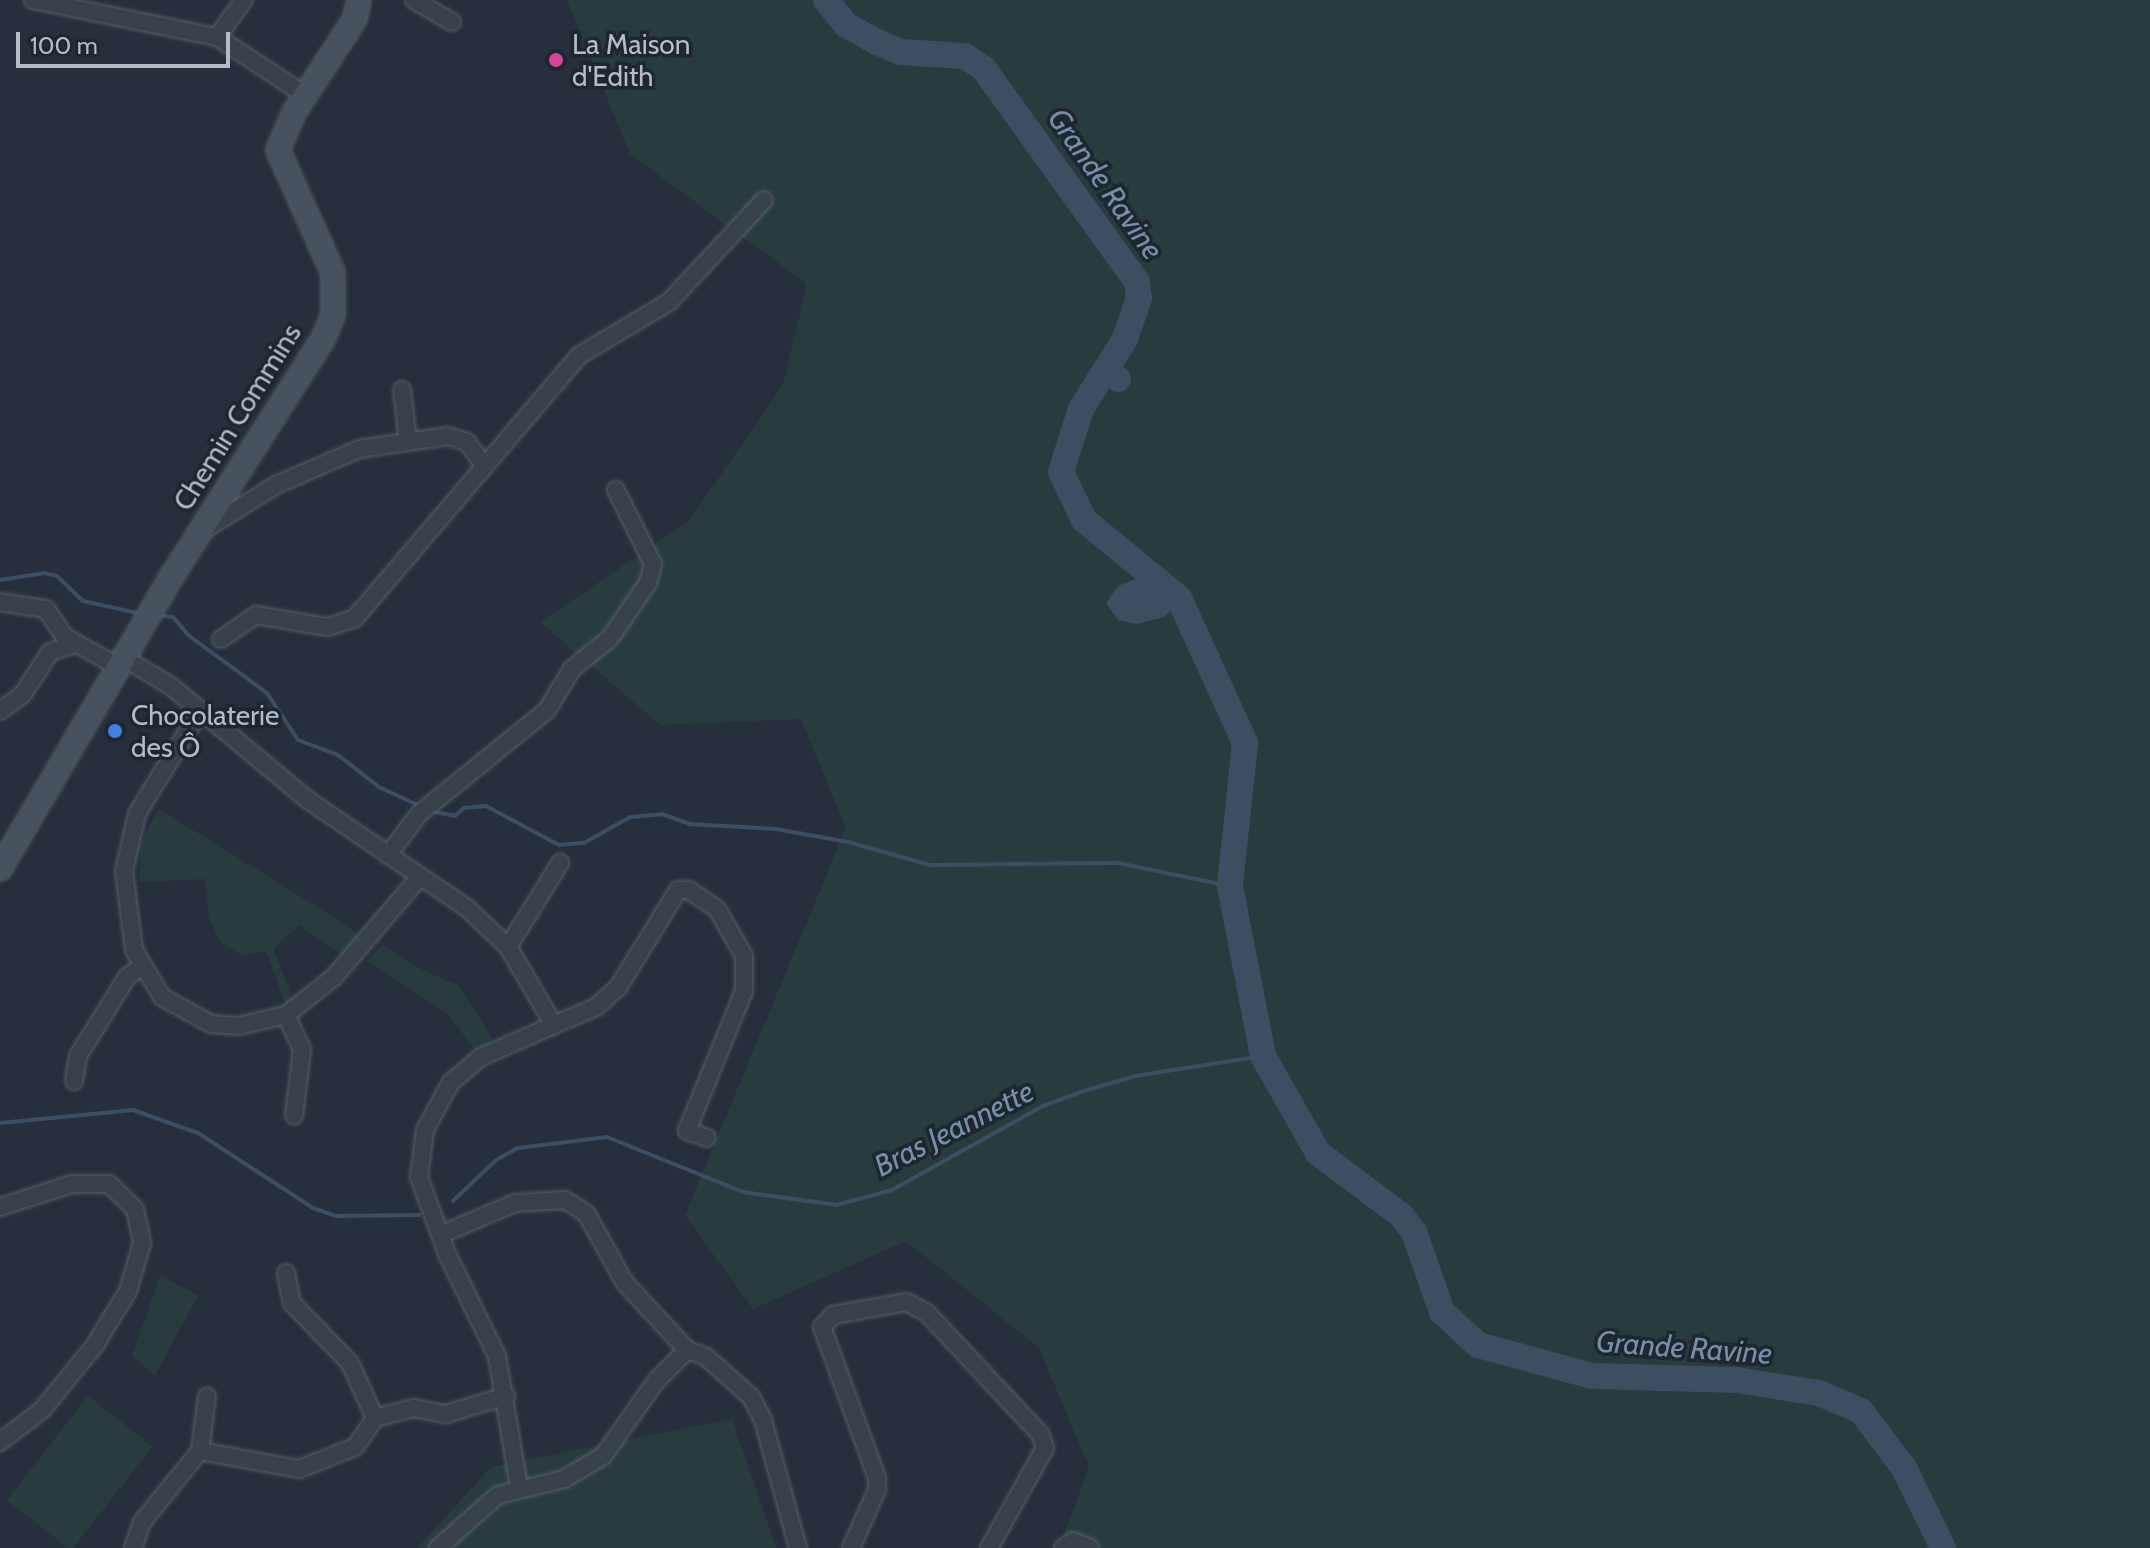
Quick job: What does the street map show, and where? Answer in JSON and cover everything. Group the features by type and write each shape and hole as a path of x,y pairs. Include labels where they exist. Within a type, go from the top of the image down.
{"street":[{"path":"33,0 217,37 305,95"},
{"path":"217,37 244,0"},
{"name":"Chemin Commins","path":"0,869 156,602 317,350 333,315 333,273 285,173 278,150 305,95 355,19 359,0"},
{"path":"414,0 452,22"},
{"path":"221,639 256,615 346,624 580,355 669,302 764,200"},
{"path":"402,390 408,441"},
{"path":"201,531 276,485 343,454 408,441 459,437 484,465"},
{"path":"388,855 419,814 547,710 572,669 610,638 648,583 653,564 616,490"},
{"path":"0,602 46,609 65,637 121,662 200,711 308,800 467,908 508,947 554,1025"},
{"path":"0,711 23,694 50,652 77,643"},
{"path":"200,711 137,814 130,836 126,912 141,967 162,997 211,1024 238,1026 286,1015 343,968 419,878"},
{"path":"508,947 560,863"},
{"path":"519,1487 497,1356 419,1177 425,1130 439,1101 451,1082 481,1057 596,1007 619,986 678,890 689,890 717,909 744,956 744,991 687,1131 707,1138"},
{"path":"74,1081 78,1056 127,977 141,967"},
{"path":"286,1015 302,1049 294,1116"},
{"path":"0,1207 72,1184 109,1184 135,1209 142,1243 128,1291 95,1345 42,1410 0,1442"},
{"path":"442,1234 515,1203 538,1197 565,1200 586,1213 625,1283 687,1350 706,1357 751,1397 763,1420 798,1548"},
{"path":"286,1273 292,1303 350,1363 375,1418"},
{"path":"851,1548 877,1490 877,1478 822,1327 833,1315 906,1302 926,1312 1041,1435 1045,1448 989,1548"},
{"path":"438,1548 478,1510 519,1487 564,1479 603,1456 657,1380 687,1350"},
{"path":"133,1548 142,1522 200,1451 207,1396"},
{"path":"200,1451 299,1469 355,1447 375,1418 414,1408 446,1414 506,1396"},
{"path":"1063,1548 1073,1541 1090,1548"}],"green space":[{"path":"567,0 2150,0 2150,1548 1059,1548 1089,1467 1039,1348 906,1241 753,1309 685,1215 846,828 801,719 660,725 540,622 688,522 783,385 807,284 630,154"},
{"path":"159,809 362,937 344,957 299,925 273,949 294,1001 286,1006 266,951 241,955 219,941 209,917 205,879 139,882 141,842"},
{"path":"382,944 412,965 459,986 494,1041 475,1051 448,1014 368,961"},
{"path":"160,1275 198,1295 155,1376 132,1356"},
{"path":"88,1396 153,1446 73,1548 68,1548 7,1500"},
{"path":"732,1419 776,1548 417,1548 491,1467"}],"water":[{"path":"1118,366 1127,370 1131,379 1127,388 1118,392 1109,388 1105,379 1109,370"},
{"path":"1138,578 1172,582 1186,597 1164,617 1137,624 1118,620 1106,603 1118,586"}],"waterway":[{"name":"Grande Ravine","path":"826,0 846,25 877,42 901,52 965,56 984,69 1137,282 1139,298 1125,339 1081,409 1061,472 1084,520 1179,598 1245,743 1230,886 1263,1056 1318,1153 1401,1215 1414,1232 1442,1312 1478,1345 1592,1376 1736,1380 1819,1393 1861,1411 1904,1468 1943,1548"},
{"path":"0,580 44,573 57,576 83,601 142,614"},
{"path":"158,615 173,617 188,635 267,693 298,740 338,755 379,787 422,807"},
{"path":"430,811 455,816 464,808 486,806 559,845 584,843 630,817 662,814 689,824 776,829 848,842 930,865 1118,863 1230,886"},
{"name":"Bras Jeannette","path":"453,1201 496,1160 518,1148 607,1137 743,1192 837,1205 892,1190 1043,1106 1084,1091 1135,1076 1263,1056"},
{"name":"Bras Jeannette","path":"0,1123 133,1110 198,1133 313,1208 336,1216 419,1215"}],"place":[{"name":"La Maison d'Edith","path":"556,60"},
{"name":"Chocolaterie des Ô","path":"115,731"}]}
